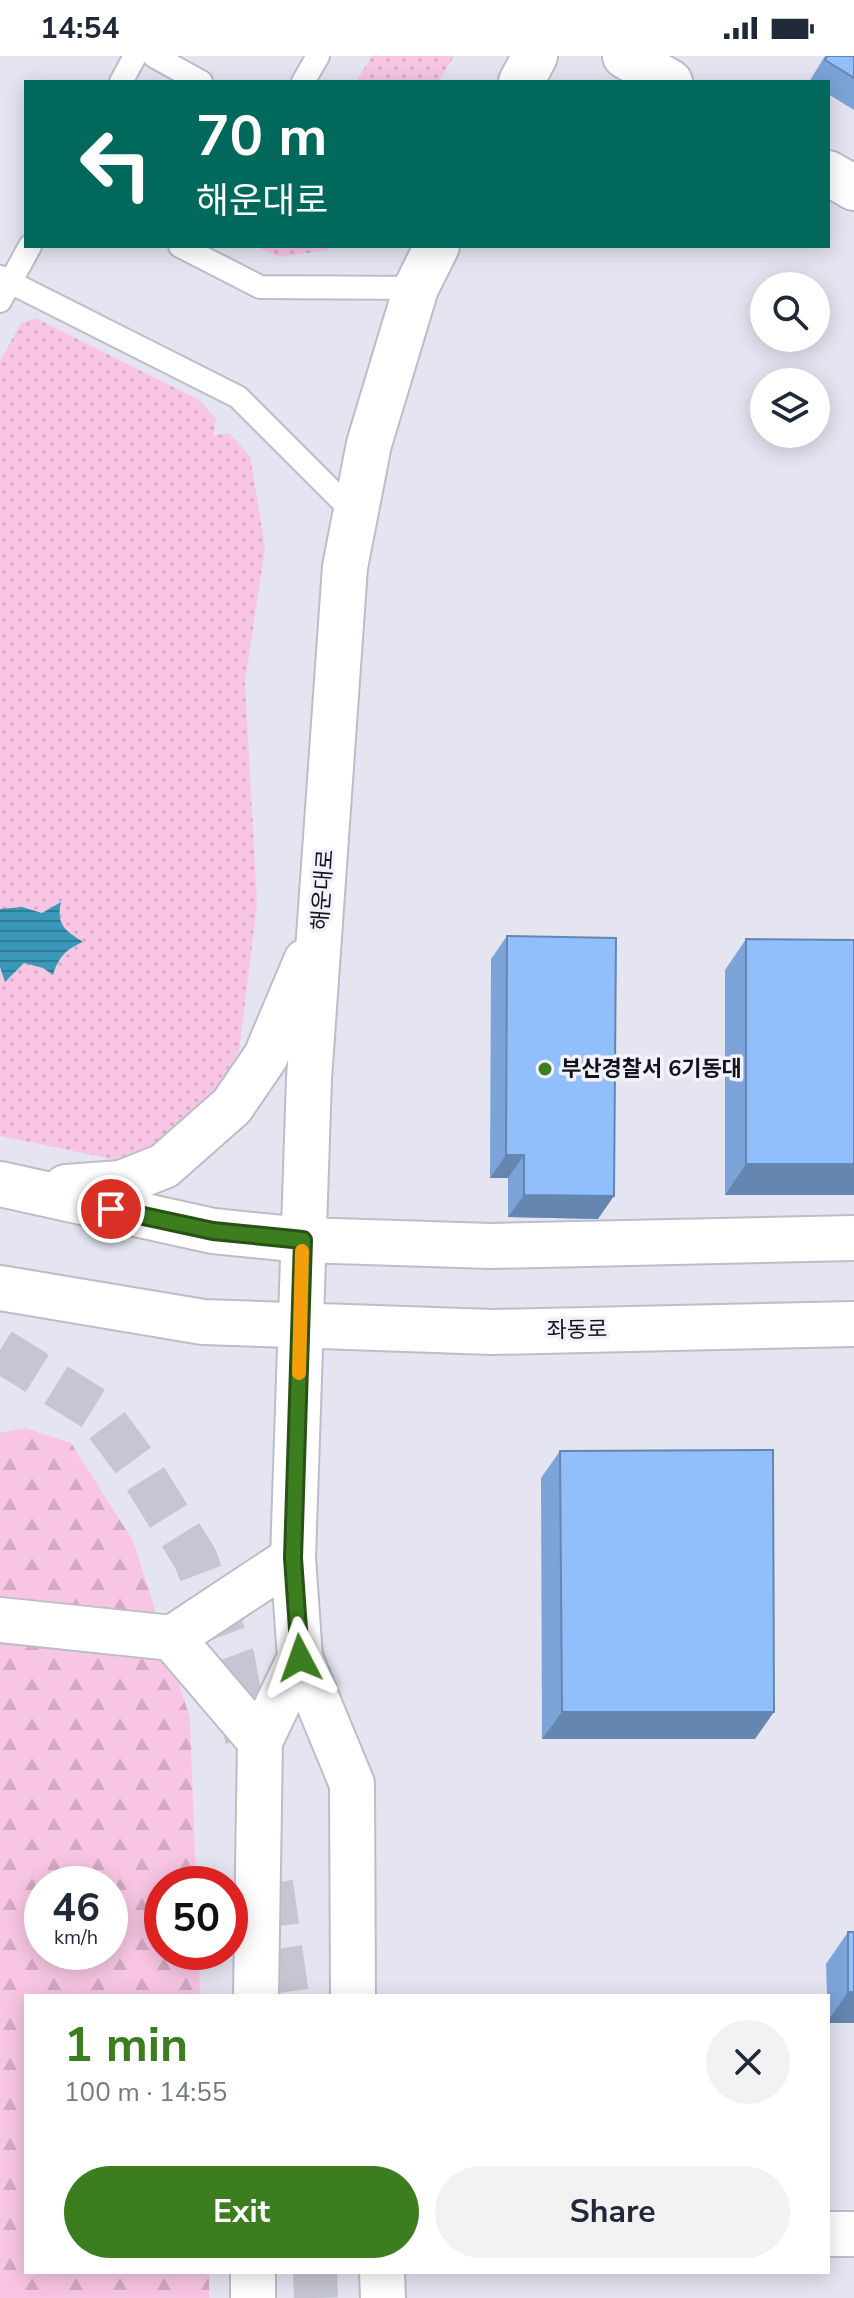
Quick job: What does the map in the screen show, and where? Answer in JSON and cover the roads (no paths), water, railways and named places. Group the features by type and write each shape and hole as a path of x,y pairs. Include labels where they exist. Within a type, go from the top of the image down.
{"main road":[{"path":"522,80 535,56"},
{"path":"625,56 667,80"},
{"path":"830,174 854,188"},
{"name":"해운대로","path":"300,1658 293,1558 309,1079 345,567 369,444 416,288 436,248"},
{"path":"14,1187 121,1183 164,1166 232,1106 266,1056 320,926"},
{"path":"14,1187 213,1231 303,1240 491,1246 854,1238"},
{"path":"0,1288 203,1322 301,1325"},
{"name":"좌동로","path":"301,1325 492,1332 854,1324"},
{"path":"0,1620 172,1638 293,1558"},
{"path":"172,1638 260,1741"},
{"path":"256,1994 260,1741 300,1658"},
{"path":"300,1658 352,1784 353,1994"},
{"path":"830,2234 854,2234"},
{"path":"253,2274 253,2298"},
{"path":"382,2274 383,2298"}],"lane":[{"path":"122,80 135,56"},
{"path":"154,56 197,80"},
{"path":"304,80 318,56"},
{"path":"29,248 3,287 238,397 355,514"},
{"path":"184,248 260,287 416,288"}],"water":[{"path":"61,902 63,926 83,942 64,955 53,975 43,968 24,963 5,982 0,967 0,909 22,907 42,913"}],"tunnel":[{"path":"0,1350 96,1410 138,1467 195,1558 233,1659 247,1740"},
{"path":"271,1883 287,1994"},
{"path":"315,2274 316,2298"}],"place":[{"name":"부산경찰서 6기동대","path":"545,1069"}]}
